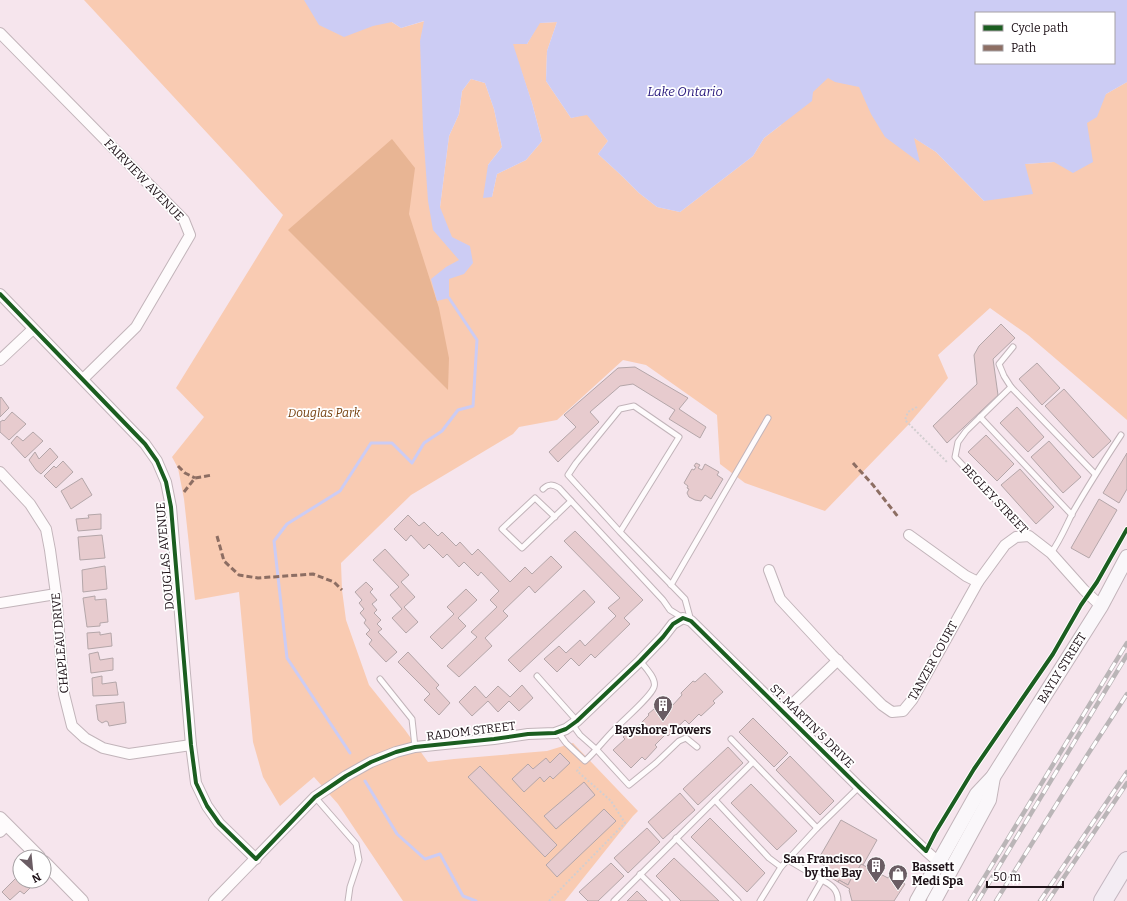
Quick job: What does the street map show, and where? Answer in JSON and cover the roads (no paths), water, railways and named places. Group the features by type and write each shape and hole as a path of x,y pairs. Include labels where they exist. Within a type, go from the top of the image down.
{"highway":[{"path":"1103,901 1127,860"}],"main road":[{"name":"BAYLY STREET","path":"934,901 944,867 977,794 992,777 1101,606 1127,557"},
{"name":"BAYLY STREET","path":"917,901 944,867"}],"street":[{"name":"FAIRVIEW AVENUE","path":"0,33 184,220 190,235 136,327 83,379"},
{"name":"DOUGLAS AVENUE","path":"0,294 145,444 157,461 166,482 171,507 191,745 196,783 219,823 256,859"},
{"path":"0,360 33,329"},
{"name":"CHAPLEAU DRIVE","path":"0,472 30,504 46,529 56,594 64,694 72,726 85,738 103,748 129,754 191,745"},
{"path":"909,535 966,576 978,582"},
{"name":"BEGLEY STREET","path":"1029,536 1051,554 1101,606"},
{"name":"TANZER COURT","path":"769,570 780,599 882,705 892,712 903,711 912,700 978,582 1006,545 1016,537 1029,536"},
{"path":"0,602 56,594"},
{"name":"RADOM STREET","path":"214,901 315,797 346,776 371,762 396,752 415,747 528,734 555,734 566,729 640,661 673,624 687,620"},
{"name":"ST. MARTIN'S DRIVE","path":"687,620 784,712 859,787 944,867"},
{"path":"784,712 838,660"},
{"path":"2,825 30,849"},
{"path":"52,870 82,901"}],"lane":[{"path":"1013,347 999,364 1011,387 1095,474"},
{"name":"BEGLEY STREET","path":"1011,387 966,431 958,442 955,457 1029,536"},
{"path":"620,532 679,437 634,406 620,409 568,475 620,532 685,599 687,620"},
{"path":"980,417 1072,515"},
{"path":"671,585 768,418"},
{"path":"1051,554 1058,544 1095,474 1121,435"},
{"name":"ST. MARTIN'S DRIVE","path":"543,489 547,485 553,485 559,488 663,600 670,610 687,620"},
{"path":"554,517 535,498 502,529 522,548 571,501"},
{"path":"558,732 566,743 585,762 614,730 649,696 654,688 654,682 648,670 640,661"},
{"path":"537,676 575,722 580,735 597,750 629,785 656,763 678,741 686,738 697,747"},
{"path":"380,679 412,719 415,747"},
{"path":"730,739 817,828"},
{"path":"614,901 753,762"},
{"path":"760,901 781,867 817,828 859,787"},
{"path":"315,797 356,844 359,860 350,887 348,901"},
{"path":"715,800 769,858 781,867"},
{"path":"676,838 738,901"},
{"path":"788,860 831,885 836,891 838,901"},
{"path":"640,874 667,901"},
{"path":"810,901 822,880"}],"water":[{"name":"Lake Ontario","path":"304,0 1127,0 1127,82 1106,94 1097,117 1087,123 1093,162 1073,173 1054,162 1025,164 1033,194 984,201 936,152 914,138 920,163 885,137 871,114 859,87 835,82 828,78 813,92 812,101 764,138 753,156 680,212 657,207 639,193 598,154 608,141 587,115 571,118 546,81 547,51 557,22 540,23 527,44 513,44 532,103 542,141 526,160 497,174 492,197 483,198 488,165 502,147 494,109 485,83 471,79 462,91 459,114 449,136 440,207 452,237 470,246 473,263 464,274 449,279 449,298 437,301 431,279 446,267 459,260 433,230 428,201 423,129 420,41 424,21 401,28 392,22 373,26 344,37 319,25"}],"waterway":[{"path":"350,753 287,658 274,541 287,524 340,491 371,443 392,443 412,463 424,443 442,431 458,410 473,406 477,340 449,298"},
{"path":"365,781 397,834 425,859 440,854 463,896 476,901"}],"railway":[{"path":"970,901 1127,643"},
{"path":"978,901 1127,655"},
{"path":"996,901 1127,694"},
{"path":"1040,901 1127,772"},
{"path":"1048,901 1127,783"}],"place":[{"name":"Bayshore Towers","path":"663,722"},
{"name":"San Francisco by the Bay","path":"876,883"},
{"name":"Bassett Medi Spa","path":"898,891"}],"park label":[{"name":"Douglas Park","path":"324,413"}]}
